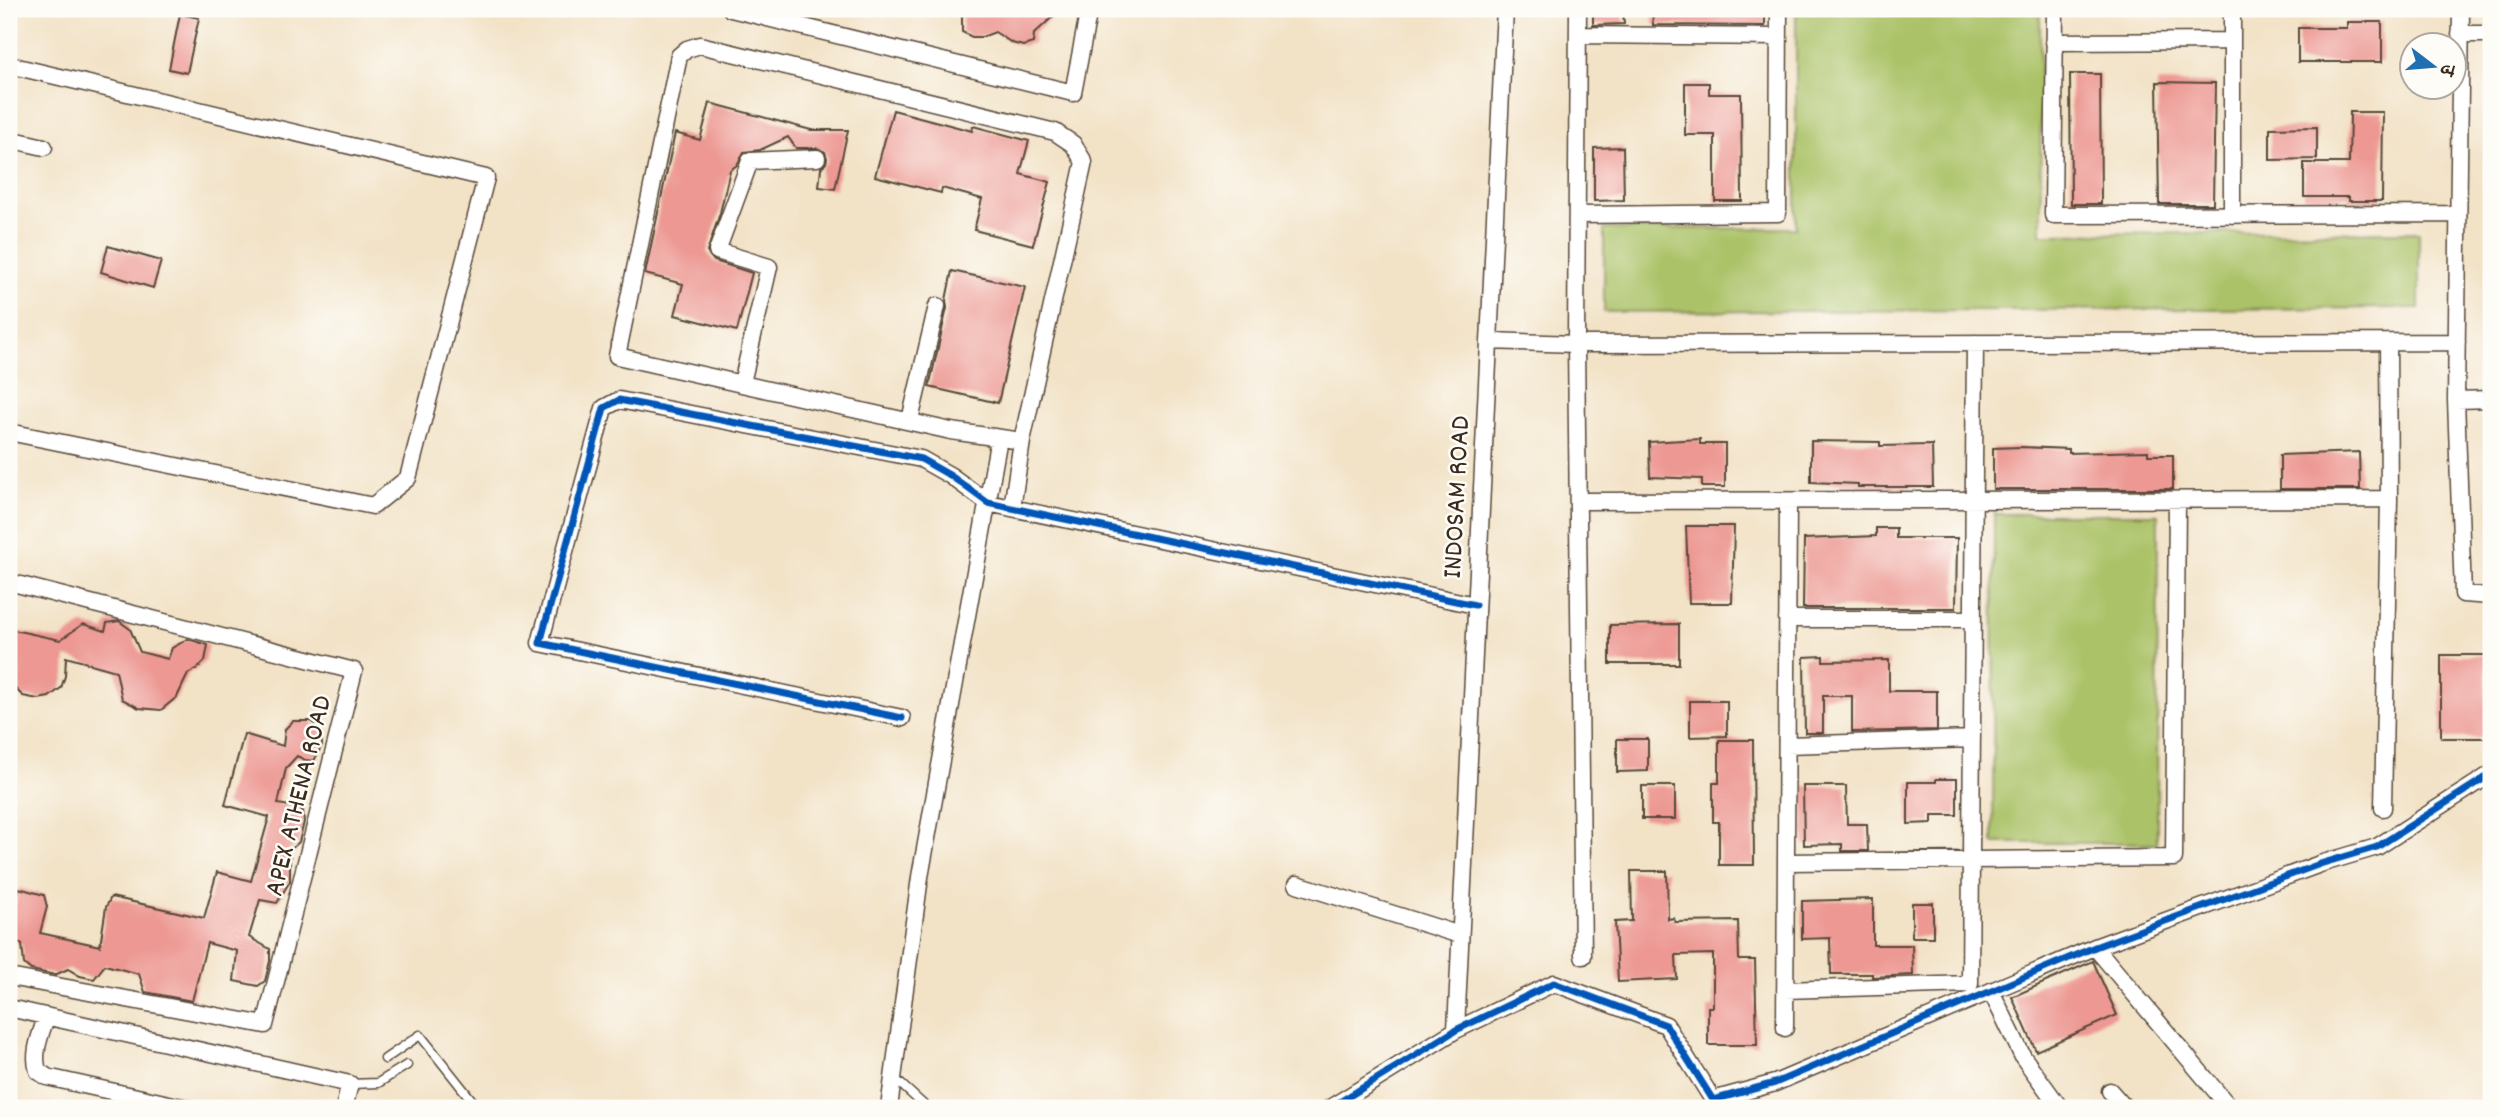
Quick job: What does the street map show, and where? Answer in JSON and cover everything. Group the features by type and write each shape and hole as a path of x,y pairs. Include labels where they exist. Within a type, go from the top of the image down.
{"street":[{"path":"731,9 1073,93 1089,9"},
{"name":"INDOSAM ROAD","path":"1456,1030 1505,9"},
{"path":"1578,9 1576,344 1583,956"},
{"path":"1577,215 1778,213 1779,9"},
{"path":"2054,9 2053,215 2458,214"},
{"path":"2232,9 2232,215"},
{"path":"2460,32 2461,9"},
{"path":"2468,34 2491,34"},
{"path":"1578,35 1779,37"},
{"path":"2054,42 2232,41"},
{"path":"1012,508 1022,441 1084,162 1073,144 1055,132 700,45 687,49 679,56 617,356 951,431 1022,441"},
{"path":"9,65 486,178 408,478 373,506 9,432"},
{"path":"2459,102 2456,400 2463,594 2491,596"},
{"path":"9,139 44,147"},
{"path":"742,383 769,267 717,251 750,161 817,158"},
{"path":"910,420 937,306"},
{"path":"1489,341 1576,344 2457,342"},
{"path":"2383,808 2389,499 2388,342"},
{"path":"1785,990 1970,984 1975,343"},
{"path":"2456,400 2491,399"},
{"path":"902,718 540,643 604,408 619,400 921,459 951,476 988,503 1475,605"},
{"path":"889,1108 920,877 999,438"},
{"path":"1578,501 2389,499"},
{"path":"1786,862 2174,858 2177,500"},
{"path":"1785,1028 1788,501"},
{"name":"APEX ATHENA ROAD","path":"9,582 354,671 265,1025 36,984 9,976"},
{"path":"1787,619 1973,619"},
{"path":"1787,745 1972,739"},
{"path":"1330,1108 1456,1030 1554,983 1666,1025 1713,1100 1775,1083 2095,947 2320,864 2377,847 2491,774"},
{"path":"1297,884 1461,935"},
{"path":"2095,947 2230,1108"},
{"path":"1991,991 2023,1056 2060,1108"},
{"path":"9,1008 350,1084 344,1108"},
{"path":"46,1017 35,1063 38,1071 47,1077 187,1108"},
{"path":"2110,1091 2125,1108"}],"lane":[{"path":"385,1059 421,1035 478,1108"},
{"path":"350,1084 378,1083 407,1065"},
{"path":"893,1077 927,1108"}],"green space":[{"path":"1796,9 2040,9 2041,234 2419,232 2419,308 1604,312 1604,229 1796,228"},
{"path":"1994,514 2158,514 2157,843 1993,843"}],"building":[{"path":"962,9 1061,9 1034,34 1033,43 1023,46 1012,43 995,32 982,37 972,37 962,32"},
{"path":"1593,9 1623,9 1624,24 1593,25"},
{"path":"1652,9 1765,9 1765,26 1653,25"},
{"path":"180,14 199,18 187,73 169,69"},
{"path":"2347,22 2382,22 2382,62 2298,62 2298,28 2347,28"},
{"path":"2070,74 2100,74 2101,204 2071,204"},
{"path":"2157,82 2215,83 2213,204 2159,204"},
{"path":"1685,83 1709,83 1709,94 1741,94 1742,201 1715,201 1715,135 1685,135"},
{"path":"710,103 811,130 848,130 835,189 819,187 821,168 827,158 825,152 817,148 796,148 788,137 760,150 744,152 737,165 730,170 707,252 714,261 752,273 737,331 675,315 683,284 645,274 675,133 700,140"},
{"path":"893,110 972,131 973,126 1029,141 1020,174 1050,182 1033,245 974,230 982,199 942,188 941,193 875,176"},
{"path":"2350,112 2383,112 2382,201 2349,201 2349,197 2304,197 2304,163 2349,163"},
{"path":"2317,127 2317,159 2270,160 2270,128"},
{"path":"1623,147 1624,200 1594,201 1594,148"},
{"path":"108,246 161,261 153,288 101,272"},
{"path":"952,271 1025,287 998,403 929,387 947,308"},
{"path":"1700,439 1700,444 1725,444 1725,487 1702,487 1702,479 1650,477 1649,442"},
{"path":"1811,441 1880,442 1880,446 1932,445 1933,487 1858,487 1858,484 1811,482"},
{"path":"1993,448 2069,449 2069,453 2148,451 2148,455 2173,455 2173,489 1993,489"},
{"path":"2359,452 2360,489 2280,489 2280,455"},
{"path":"1686,526 1734,526 1732,603 1689,603"},
{"path":"1876,528 1896,528 1896,538 1957,538 1956,608 1803,608 1804,539 1876,536"},
{"path":"119,621 130,629 140,652 168,659 172,648 188,639 208,645 205,661 188,674 177,697 161,710 139,708 122,699 116,671 66,657 61,688 49,697 38,699 23,696 9,683 9,629 60,640 83,624 105,631 107,623"},
{"path":"1679,624 1679,664 1610,664 1610,625"},
{"path":"2441,655 2486,655 2487,738 2441,738"},
{"path":"1823,656 1823,661 1889,660 1889,691 1937,691 1937,730 1852,732 1852,696 1823,696 1823,733 1805,733 1804,657"},
{"path":"1690,701 1727,701 1727,736 1690,737"},
{"path":"293,721 310,721 321,728 322,745 314,761 297,756 286,768 278,804 303,811 304,822 299,842 290,850 290,881 277,903 260,900 249,937 270,949 265,981 258,986 234,981 237,951 207,943 192,1001 145,992 139,974 105,965 94,979 80,976 68,969 55,975 31,970 24,964 22,944 9,940 9,903 15,904 19,888 44,895 47,907 40,933 100,946 106,907 111,897 204,918 217,872 251,881 269,817 225,805 232,778 244,734 283,746 285,729"},
{"path":"1617,739 1648,739 1648,771 1617,772"},
{"path":"1719,740 1753,740 1754,865 1719,865 1719,822 1713,822 1713,783 1719,783"},
{"path":"1936,779 1957,779 1957,815 1932,815 1932,823 1908,824 1908,782 1936,782"},
{"path":"1642,786 1675,786 1675,819 1642,819"},
{"path":"1803,786 1846,786 1847,824 1867,824 1868,851 1842,851 1842,844 1804,845"},
{"path":"1631,871 1667,871 1668,919 1674,918 1675,922 1738,921 1739,960 1755,960 1757,1045 1708,1045 1708,1007 1713,1007 1713,954 1676,955 1677,979 1618,982 1615,922 1632,921"},
{"path":"1873,899 1873,945 1912,945 1913,975 1872,977 1872,974 1831,974 1830,938 1802,939 1802,901"},
{"path":"1912,903 1933,903 1933,937 1912,937"},
{"path":"2093,961 2117,1015 2036,1051 2012,997"}],"cycle path":[{"path":"902,718 540,643 604,408 619,400 921,459 951,476 988,503 1475,605"},
{"path":"1330,1108 1456,1030 1554,983 1666,1025 1713,1100 1775,1083 2095,947 2320,864 2377,847 2491,774"}]}
